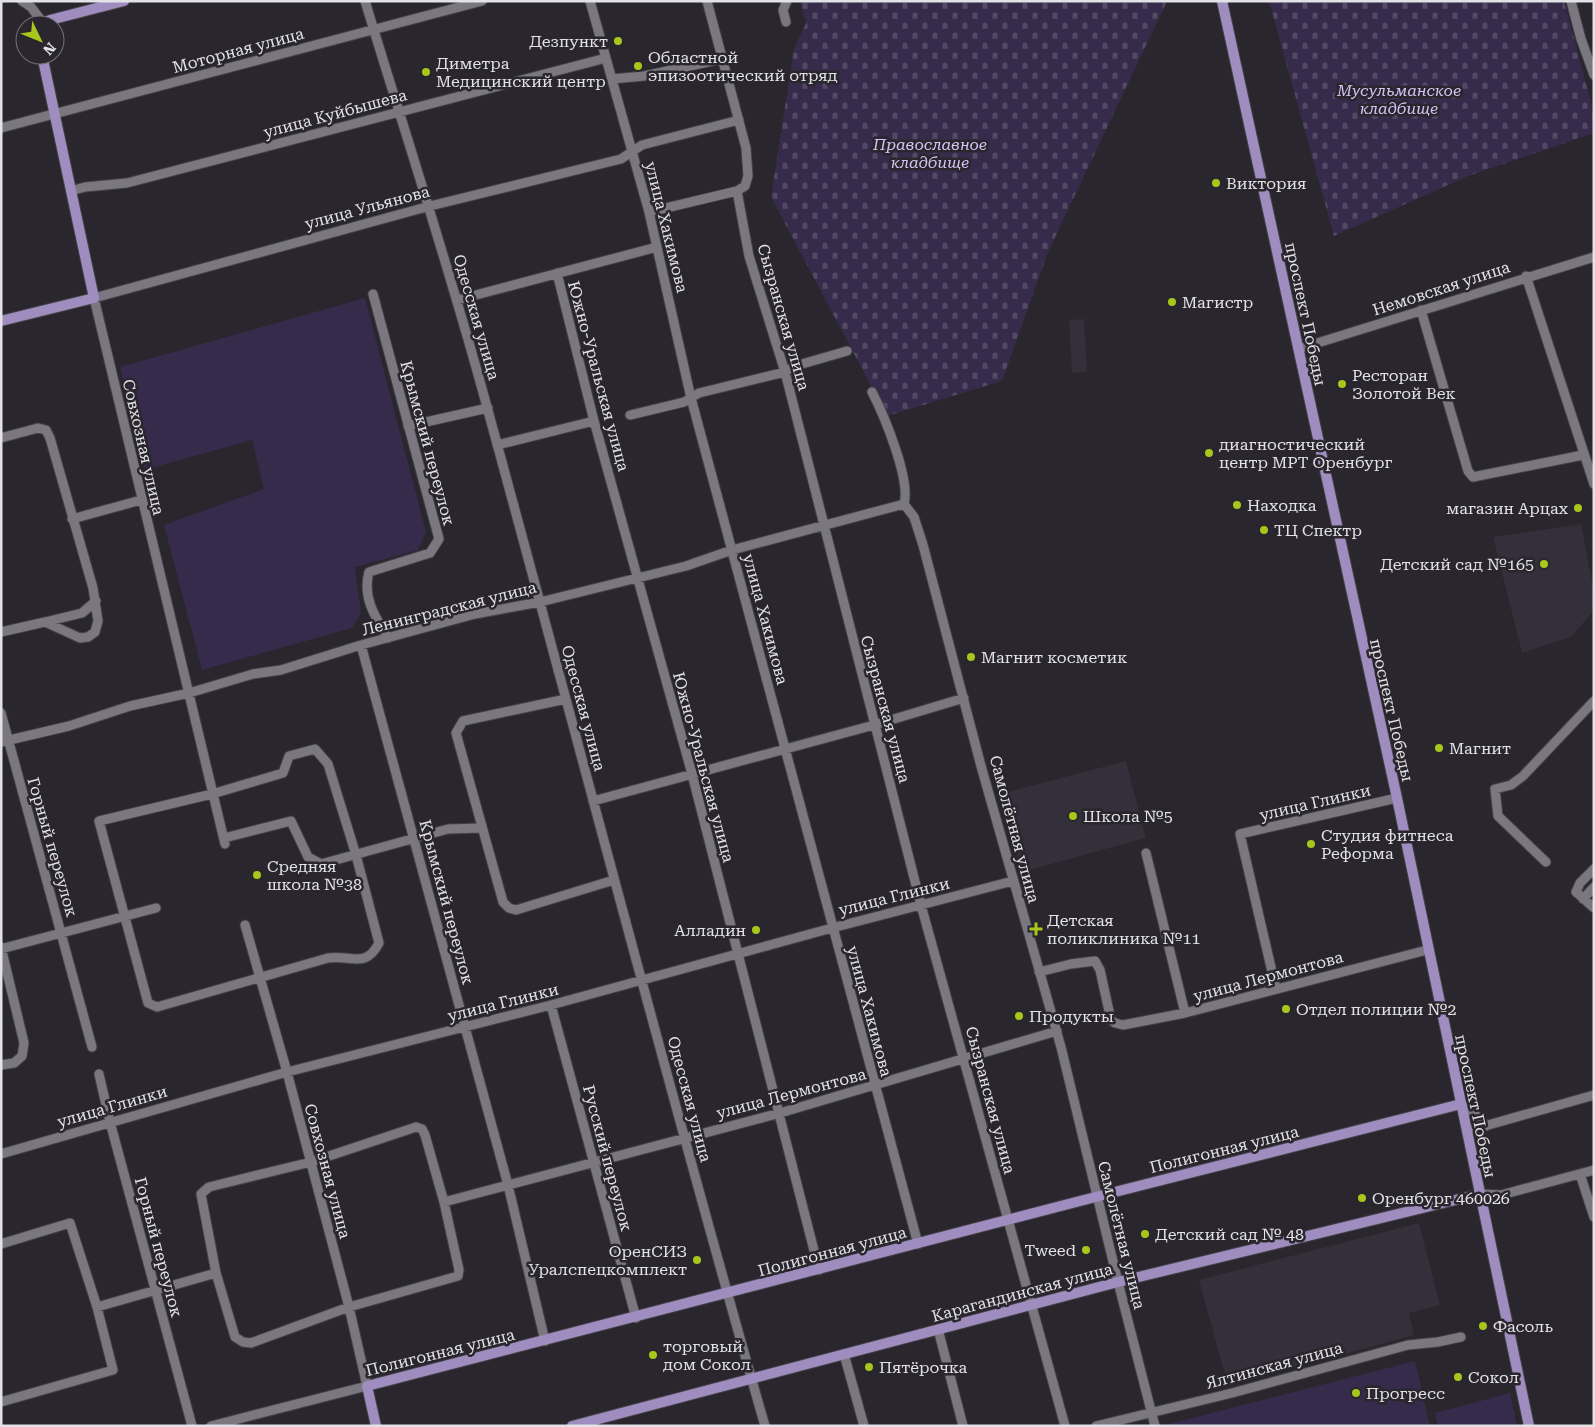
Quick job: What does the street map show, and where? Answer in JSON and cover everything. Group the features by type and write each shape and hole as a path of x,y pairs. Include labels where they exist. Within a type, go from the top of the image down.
{"main road":[{"path":"65,18 124,1"},
{"name":"проспект Победы","path":"1222,1 1397,798 1427,950 1468,1131 1529,1426"},
{"name":"Совхозная улица","path":"44,65 94,298"},
{"name":"улица Ульянова","path":"1,321 94,298"},
{"name":"Полигонная улица","path":"366,1386 1461,1104"},
{"name":"Карагандинская улица","path":"574,1426 1118,1282 1480,1194"},
{"name":"Совхозная улица","path":"366,1386 376,1426"}],"street":[{"path":"22,1 31,7 37,15"},
{"name":"Одесская улица","path":"364,1 430,206 488,408 614,880 765,1426"},
{"name":"Моторная улица","path":"1,128 104,99 482,1"},
{"name":"улица Хакимова","path":"590,1 649,212 691,398 918,1244"},
{"path":"649,212 737,191 745,186 748,176 746,148 708,1"},
{"path":"786,22 783,10 787,1"},
{"path":"1572,1 1581,39 1594,75"},
{"name":"улица Куйбышева","path":"71,191 85,187 127,183 606,58"},
{"path":"612,79 644,76 722,59"},
{"name":"улица Ульянова","path":"94,298 430,206 621,159 642,145 738,120"},
{"name":"Сызранская улица","path":"737,191 749,256 785,372 921,905 1064,1426"},
{"path":"457,300 657,247"},
{"name":"Немовская улица","path":"1298,348 1594,256"},
{"name":"Южно-Уральская улица","path":"557,273 594,421 692,774 819,1270"},
{"path":"1526,276 1594,484"},
{"name":"Крымский переулок","path":"373,294 439,539 430,553 369,572 366,583 367,596 388,638"},
{"name":"Совхозная улица","path":"94,298 224,841 291,821 308,857 322,864 356,855"},
{"path":"1421,310 1468,471 1473,477 1583,455"},
{"path":"630,415 691,398 699,393 785,372 795,366 846,351"},
{"name":"Самолётная улица","path":"872,392 886,418 906,490 904,504 910,510 917,526 1013,881 1057,1031 1155,1426"},
{"path":"408,426 488,408"},
{"path":"497,445 594,421"},
{"path":"1,438 38,428 46,430 50,438 96,601 98,621 95,632 88,637 80,638 45,622"},
{"path":"72,519 141,500"},
{"name":"Ленинградская улица","path":"5,742 69,726 130,706 189,693 254,674 281,670 361,645 475,614 540,602 637,576 686,566 732,550 904,504"},
{"path":"1,632 82,613 96,601"},
{"name":"Крымский переулок","path":"361,645 508,1185 545,1341"},
{"path":"593,802 784,748 874,725 964,698"},
{"path":"566,699 463,720 456,738 502,902 509,908 516,910 614,880"},
{"path":"1546,862 1498,816 1495,789 1511,785 1523,776 1594,701"},
{"name":"Горный переулок","path":"1,713 5,742 62,934 92,1047"},
{"path":"315,749 328,764 356,855 379,943 374,952 366,958 356,960 337,956 260,976 157,1007 148,1003 123,916 99,821 212,794 283,774 290,756 315,749"},
{"name":"улица Глинки","path":"1276,989 1240,834 1397,798"},
{"path":"356,855 448,829 481,828"},
{"path":"1146,853 1185,1013"},
{"path":"1594,869 1580,883 1576,892 1594,908"},
{"name":"улица Глинки","path":"1,1154 287,1072 551,1005 832,928 1013,881"},
{"path":"1583,899 1594,887"},
{"path":"1,1065 14,1062 22,1056 24,1043 1,948 62,934 156,908"},
{"name":"Совхозная улица","path":"245,925 311,1162 349,1307 366,1386"},
{"name":"улица Лермонтова","path":"1039,972 1071,964 1095,961 1100,970 1109,1013 1115,1024 1123,1025 1185,1013 1427,950"},
{"name":"Русский переулок","path":"551,1005 636,1318"},
{"name":"улица Лермонтова","path":"444,1202 780,1113 1057,1031"},
{"name":"Горный переулок","path":"99,1074 110,1122 192,1426"},
{"path":"1468,1131 1594,1095"},
{"path":"1461,1104 1470,1109 1486,1126"},
{"path":"416,1127 422,1129 425,1135 444,1202 460,1270 458,1276 349,1307 251,1343 242,1342 235,1337 216,1273 201,1194 209,1187 311,1162 416,1127"},
{"path":"1480,1194 1501,1195 1594,1170"},
{"path":"1580,1174 1594,1217"},
{"path":"1,1244 70,1223 97,1307 114,1370 1,1402"},
{"path":"97,1307 216,1273"},
{"path":"938,1329 963,1426"},
{"name":"Ялтинская улица","path":"1096,1426 1232,1393 1408,1345 1438,1342 1461,1337"},
{"path":"844,1354 864,1426"},
{"name":"Полигонная улица","path":"211,1426 366,1386"}],"shaded area":[{"path":"1084,319 1087,372 1072,373 1069,320"},
{"name":"Детский сад №165","path":"1581,524 1594,591 1594,610 1571,637 1522,653 1493,537"},
{"name":"Школа №5","path":"1126,761 1146,838 1022,872 1000,794"},
{"path":"1419,1223 1440,1305 1409,1313 1414,1335 1228,1386 1199,1280"}],"green space":[{"name":"Православное кладбище","path":"800,1 1167,1 1048,252 1002,381 887,416 771,197 794,49 806,23"},
{"name":"Мусульманское кладбище","path":"1269,1 1564,1 1594,114 1594,133 1468,176 1334,236"},
{"path":"365,298 426,532 418,550 355,567 361,613 352,628 202,670 164,525 264,489 252,440 144,470 120,367"},
{"name":"Прогресс","path":"1415,1361 1430,1426 1165,1426 1165,1425"},
{"path":"1510,1393 1517,1426 1438,1426 1435,1413"}],"place":[{"name":"Дезпункт","path":"618,41"},
{"name":"Областной эпизоотический отряд","path":"638,66"},
{"name":"Диметра Медицинский центр","path":"426,72"},
{"name":"Виктория","path":"1216,183"},
{"name":"Магистр","path":"1172,302"},
{"name":"Ресторан Золотой Век","path":"1342,384"},
{"name":"диагностический центр МРТ Оренбург","path":"1209,453"},
{"name":"Находка","path":"1237,505"},
{"name":"магазин Арцах","path":"1578,508"},
{"name":"ТЦ Спектр","path":"1264,530"},
{"name":"Детский сад №165","path":"1544,564"},
{"name":"Магнит косметик","path":"971,657"},
{"name":"Магнит","path":"1439,748"},
{"name":"Школа №5","path":"1073,816"},
{"name":"Студия фитнеса Реформа","path":"1311,844"},
{"name":"Средняя школа №38","path":"257,875"},
{"name":"Детская поликлиника №11","path":"1036,929"},
{"name":"Алладин","path":"756,930"},
{"name":"Отдел полиции №2","path":"1286,1009"},
{"name":"Продукты","path":"1019,1016"},
{"name":"Оренбург 460026","path":"1362,1198"},
{"name":"Детский сад № 48","path":"1145,1234"},
{"name":"Tweed","path":"1086,1250"},
{"name":"ОренСИЗ Уралспецкомплект","path":"697,1260"},
{"name":"Фасоль","path":"1483,1326"},
{"name":"торговый дом Сокол","path":"653,1355"},
{"name":"Пятёрочка","path":"869,1367"},
{"name":"Сокол","path":"1458,1377"},
{"name":"Прогресс","path":"1356,1393"}]}
